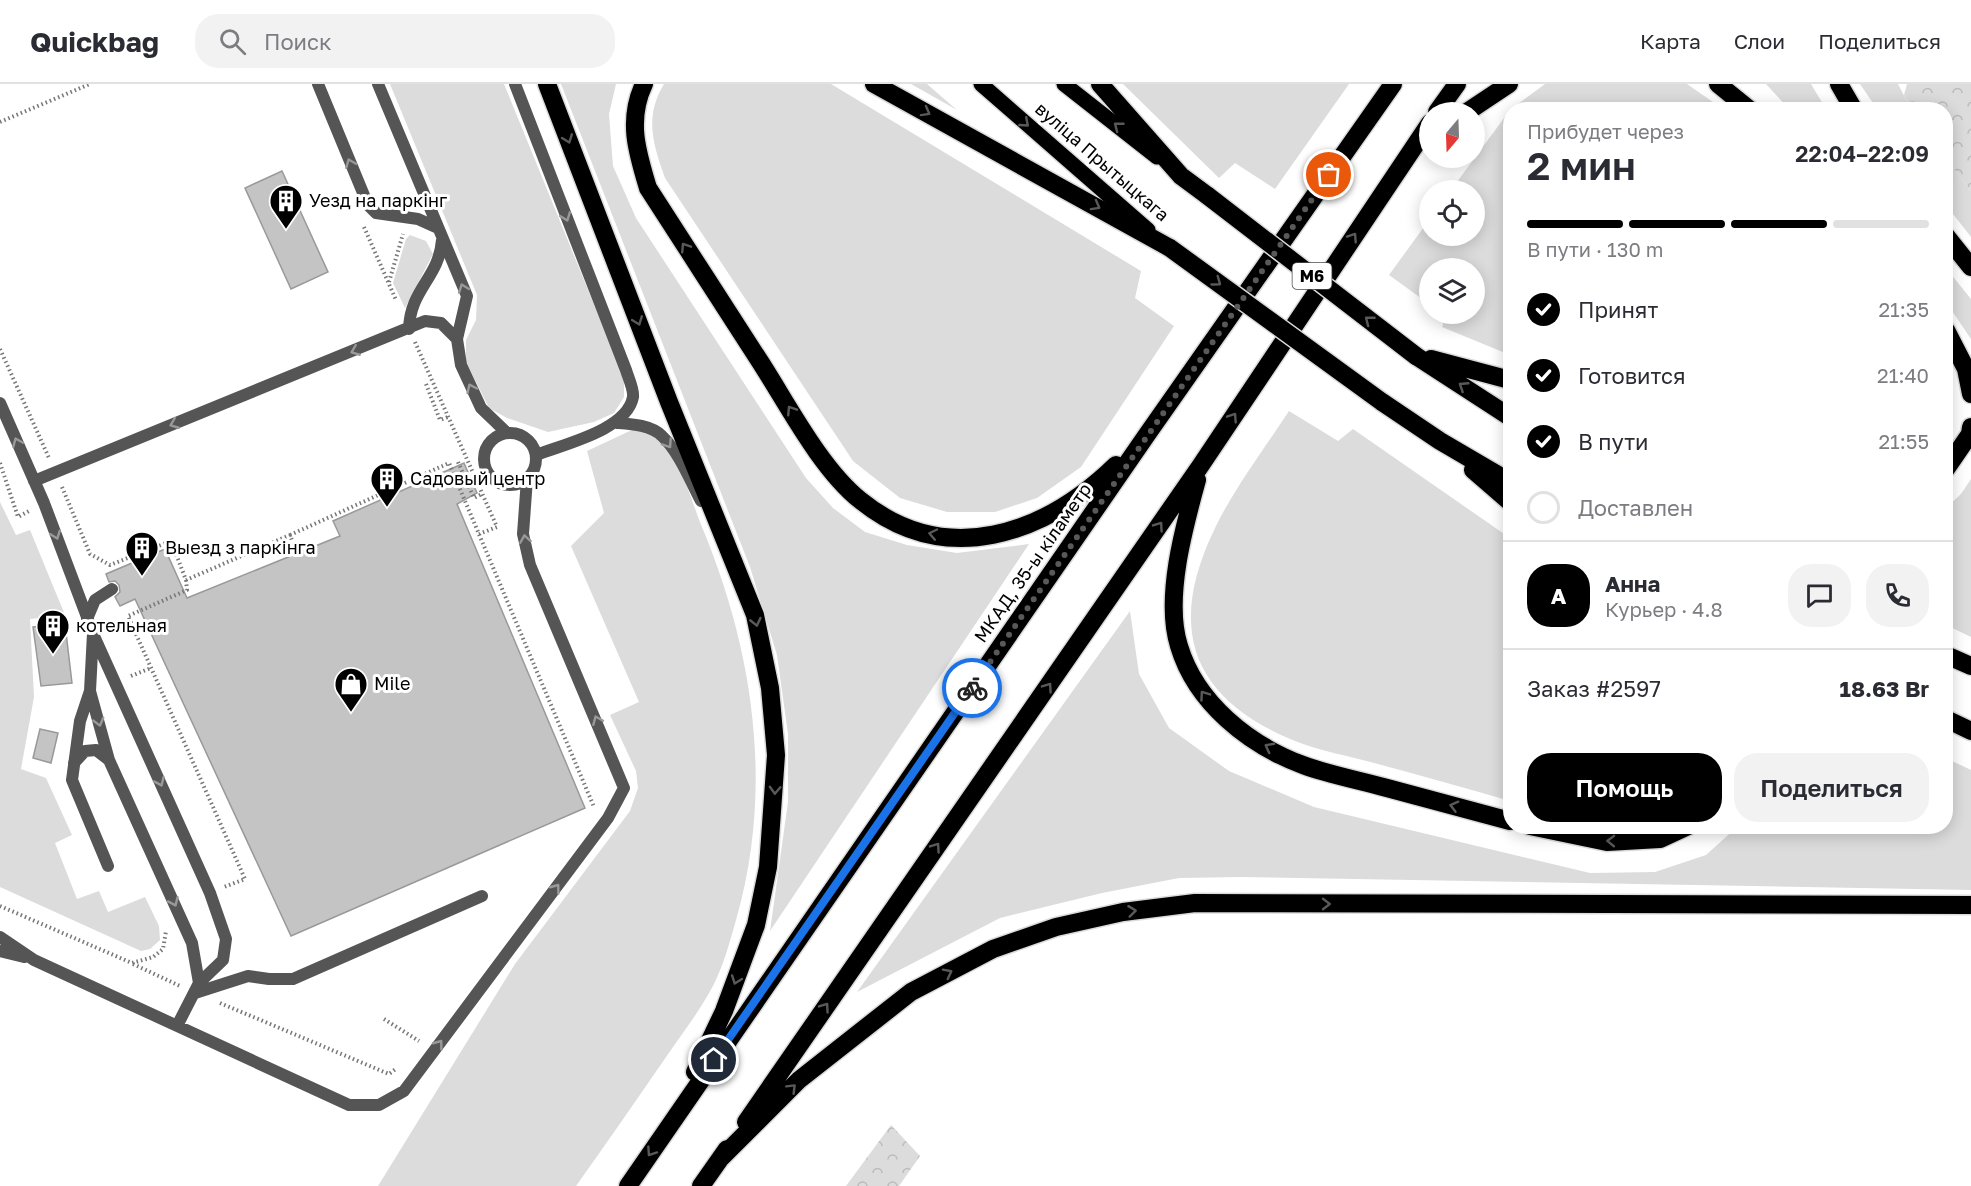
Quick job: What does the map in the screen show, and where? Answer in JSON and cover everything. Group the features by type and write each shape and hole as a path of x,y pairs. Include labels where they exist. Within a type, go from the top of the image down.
{"highway":[{"path":"547,84 755,615 770,688 776,755 768,867 756,925 724,1011 674,1117"},
{"path":"644,84 634,116 635,146 648,188 822,458 859,500 897,522 934,536 967,538 1002,534 1038,523 1091,489 1146,436"},
{"path":"874,84 1166,245 1382,402 1440,441 1503,478"},
{"path":"1100,84 1180,176"},
{"path":"1368,119 1382,84"},
{"name":"МКАД, 35-ы кіламетр","path":"628,1186 1146,436 1393,84"},
{"path":"1444,102 1457,84"},
{"path":"1482,102 1509,84"},
{"path":"1718,84 1740,102"},
{"path":"1839,84 1849,102"},
{"path":"701,1186 1201,465 1419,138"},
{"path":"1409,152 1419,145"},
{"name":"вуліца Прытыцкага","path":"1180,176 1416,356"},
{"path":"1953,245 1971,267"},
{"path":"1953,344 1966,369 1971,394"},
{"path":"1416,356 1503,378"},
{"name":"М6","path":"1416,356 1503,412"},
{"path":"1953,459 1970,434 1971,427"},
{"path":"1440,441 1503,496"},
{"path":"1201,465 1179,546 1175,615 1178,645 1190,675 1211,705 1246,735 1302,765 1503,819"},
{"path":"1953,658 1971,666"},
{"path":"1953,722 1971,731"},
{"path":"1568,834 1606,842 1660,839 1671,834"},
{"path":"720,1159 799,1080 911,992 993,950 1056,927 1123,912 1194,903 1971,905"}],"main road":[{"name":"вуліца Прытыцкага","path":"981,84 1166,245"},
{"name":"вуліца Прытыцкага","path":"1064,84 1180,176"}],"lane":[{"path":"318,84 368,205 376,213 418,219 440,234"},
{"path":"378,84 467,296 457,339 461,365 481,408 507,433"},
{"path":"515,84 626,370 633,395 627,412 617,423 536,455"},
{"path":"409,329 414,298 436,266 440,234"},
{"path":"34,481 425,321 441,323 457,339"},
{"path":"0,403 34,481 87,619 210,893 226,939 223,960 197,988 178,1024"},
{"path":"617,423 641,425 661,435 682,465 736,567"},
{"path":"507,433 518,434 530,442 536,455 534,470 527,479 511,486 496,482 486,471 484,456 490,442 507,433"},
{"path":"0,951 34,960 178,1024 349,1105 379,1105 404,1091 608,818 624,788 530,565 523,534 527,479"},
{"path":"87,619 95,600 112,589"},
{"path":"93,633 90,691 80,721 72,780 108,866"},
{"path":"90,691 109,760 192,943 197,988"},
{"path":"74,763 86,751 96,750 109,760"},
{"path":"197,988 248,976 293,979 482,896"},
{"path":"0,937 34,960"}],"path":[{"path":"0,122 90,84"},
{"path":"364,220 371,228"},
{"path":"389,283 403,232 395,232"},
{"path":"0,349 90,554 110,565 171,541 186,580 187,590 128,616 245,879 210,893"},
{"path":"426,384 440,420 448,417"},
{"path":"458,462 474,498 482,494"},
{"path":"0,463 7,484 0,486"},
{"path":"186,580 449,463 597,814"},
{"path":"479,534 497,527"},
{"path":"290,535 297,553"},
{"path":"132,963 197,988 389,1074 403,1065"},
{"path":"384,1019 420,1041 415,1050"}],"green space":[{"path":"390,84 504,84 624,378 624,397 614,413 594,422 548,432 507,418 489,408 466,362 466,340 476,320 477,295"},
{"path":"561,84 616,84 609,114 613,166 636,218 806,478 833,508 865,532 907,545 957,553 1029,544 770,931 788,802 788,734 777,655 750,567"},
{"path":"664,84 831,84 1141,271 1135,298 1174,326 1081,467 1037,498 995,512 947,512 900,498 853,461 665,178 652,131 654,108"},
{"path":"911,84 927,84 957,110"},
{"path":"1123,84 1349,84 1275,189 1235,163 1219,178"},
{"path":"1545,84 1687,84 1713,102 1521,102"},
{"path":"1766,84 1811,84 1822,102 1783,102"},
{"path":"1860,84 1898,84 1907,102 1872,102"},
{"path":"1907,84 1971,84 1971,191 1953,168 1953,102 1908,102 1904,95"},
{"path":"1503,119 1503,352 1442,327 1443,324 1485,324 1485,258 1419,258 1419,297 1389,275 1419,234 1419,246 1485,246 1485,180 1458,180 1467,168 1485,168 1485,144"},
{"path":"1953,168 1971,191 1971,237 1953,214"},
{"path":"410,235 426,241 433,254 405,308 393,283 406,239"},
{"path":"1953,277 1971,299 1971,339 1953,312"},
{"path":"1289,411 1338,441 1353,429 1503,533 1503,799 1324,751 1295,741 1259,724 1231,703 1211,681 1197,655 1191,627 1192,596 1201,562 1216,526"},
{"path":"634,429 649,433 661,442 670,453 685,482 720,574 735,623 746,671 753,721 756,771 754,820 748,870 724,960 714,984 697,1013 576,1186 378,1186 515,964 630,811 638,788 636,771 610,715 639,702 571,546 604,513 587,451"},
{"path":"1971,479 1971,637 1953,628 1953,501"},
{"path":"0,502 16,535 30,530 65,615 30,619 34,697 21,769 46,778 72,835 55,843 77,899 99,891 108,912 145,897 159,926 160,940 150,949 141,951 0,887"},
{"path":"1130,611 1139,674 1169,728 1229,771 1314,807 1590,873 1655,872 1706,855 1729,834 1953,834 1953,761 1971,770 1971,890 1241,877 1179,878 1102,893 1000,918 857,992"},
{"path":"891,1125 920,1156 899,1186 846,1186"}],"building":[{"name":"Уезд на паркінг","path":"282,171 328,272 291,289 245,188"},
{"path":"464,463 477,493 457,504 585,808 291,936 135,599 120,606 115,597 120,592 119,585 115,581 109,582 106,574 165,549 187,598 340,536 333,521"},
{"name":"котельная","path":"65,624 72,683 41,686 33,627"},
{"path":"40,729 58,733 51,763 33,758"}],"way so far":[{"path":"972,688 1329,175"}],"place":[{"name":"Уезд на паркінг","path":"286,230"},
{"name":"Садовый центр","path":"387,508"},
{"name":"Выезд з паркінга","path":"142,577"},
{"name":"котельная","path":"53,655"},
{"name":"Mile","path":"351,713"}],"route":[{"path":"714,1060 972,688"}]}
